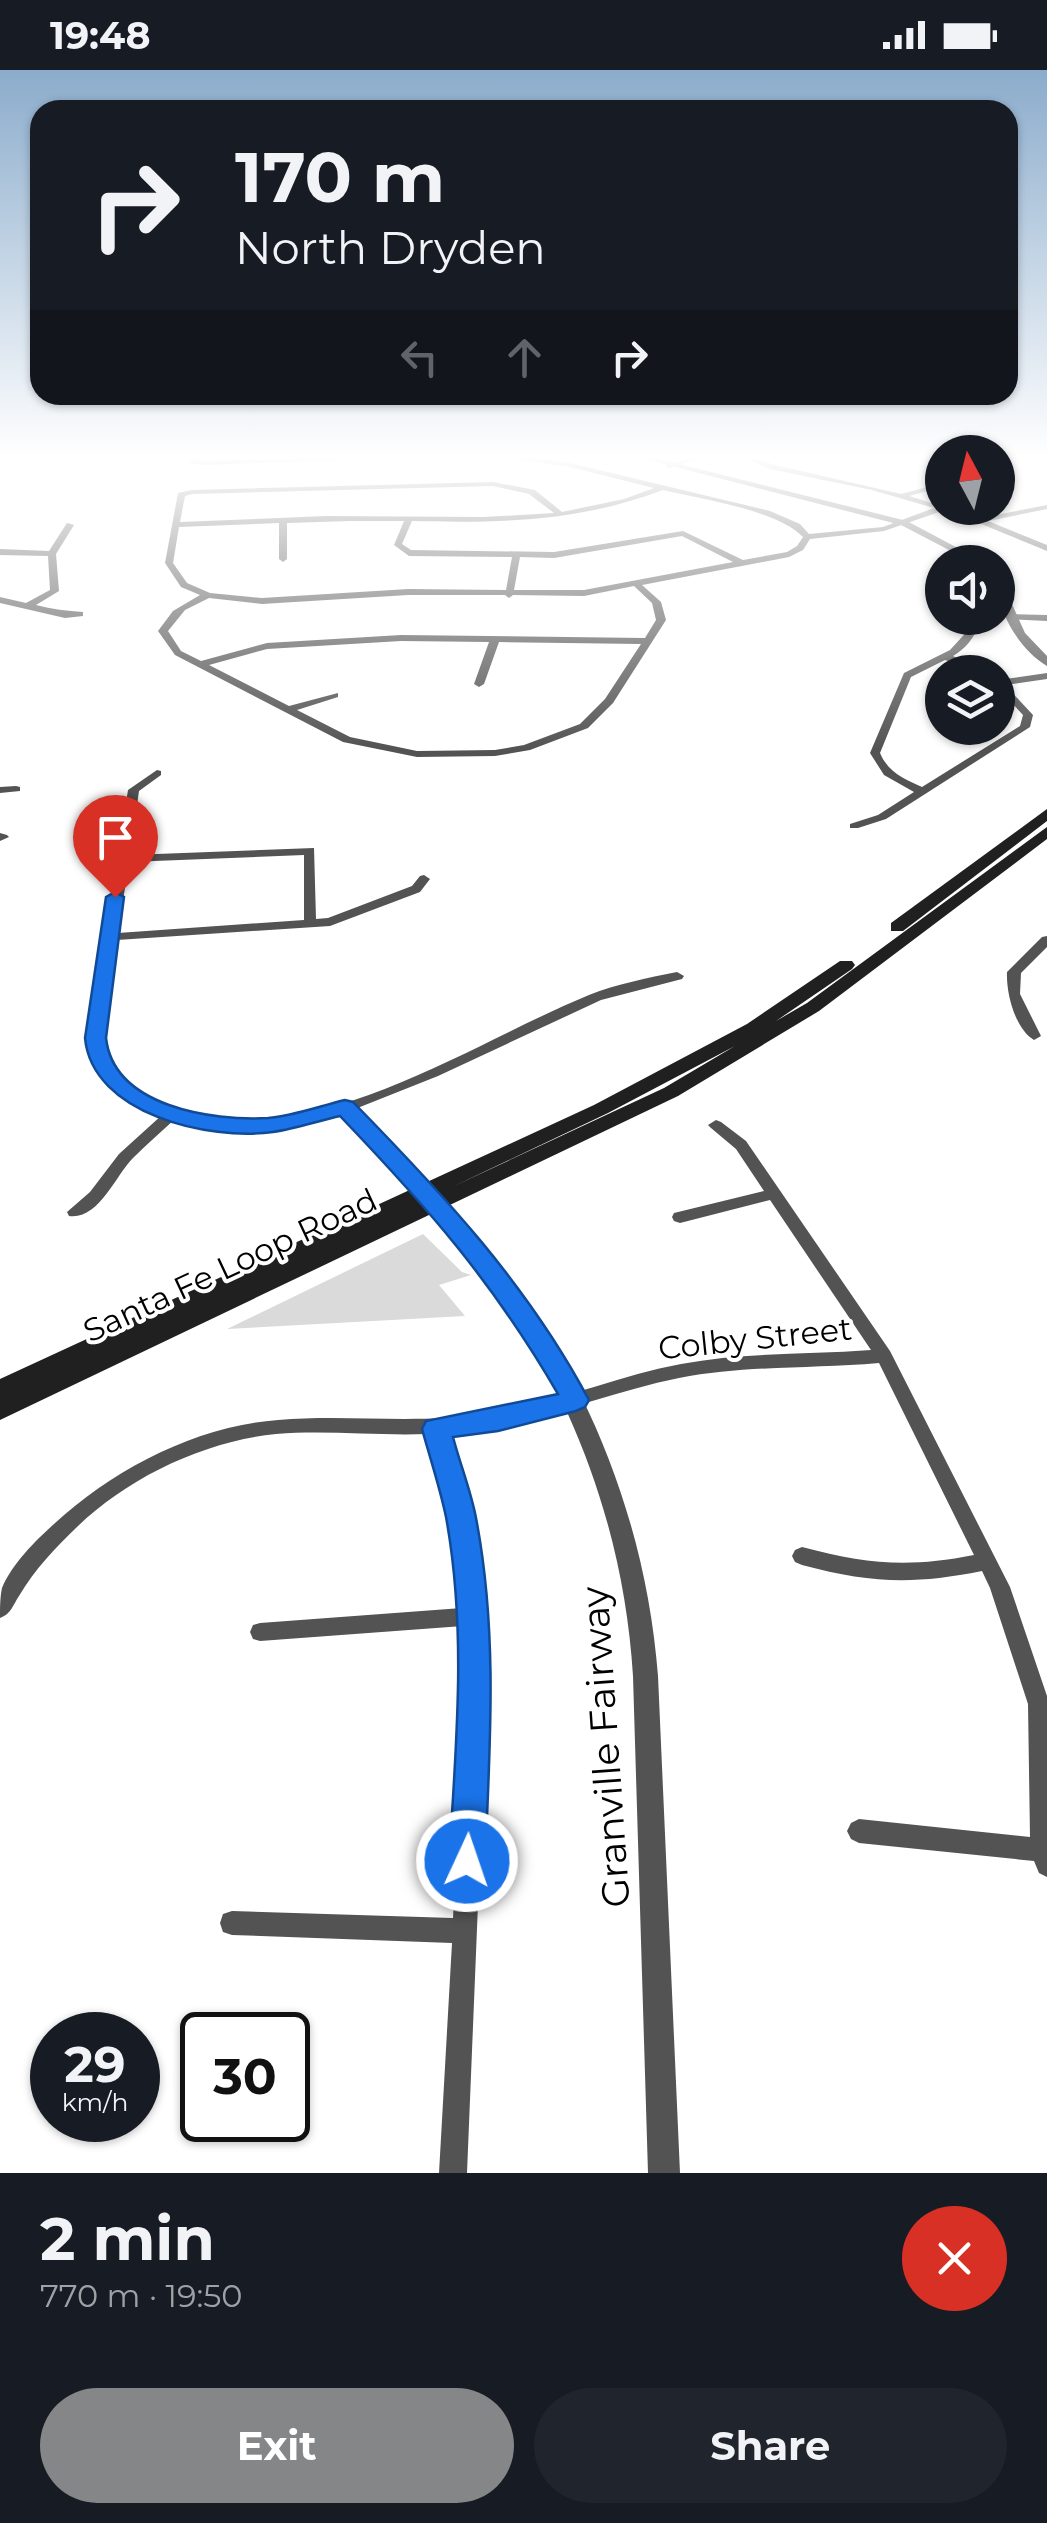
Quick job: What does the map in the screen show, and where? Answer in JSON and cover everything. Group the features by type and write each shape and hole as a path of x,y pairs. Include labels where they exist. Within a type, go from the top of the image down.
{"main road":[{"name":"Santa Fe Loop Road","path":"0,1410 431,1196 754,1028 832,976 1047,814"},
{"name":"Santa Fe Loop Road","path":"0,1390 672,1092 813,1007 1047,832"}],"street":[{"path":"28,606 55,591 52,554 30,553"},
{"path":"171,553 169,564 184,585 208,595 262,600 408,592 584,594 791,553"},
{"path":"284,553 284,559"},
{"path":"435,553 552,553"},
{"path":"723,553 744,564"},
{"path":"510,595 516,556"},
{"path":"208,595 168,619 163,631 178,653 348,740 382,749 455,756 526,748 560,737 597,716 662,614 656,602 638,586"},
{"path":"0,600 65,615 80,614"},
{"path":"1015,617 1047,618"},
{"path":"1015,623 1047,662"},
{"path":"949,655 968,642 971,635"},
{"path":"202,664 246,650 291,644 426,637 494,642 648,641"},
{"path":"479,684 494,642"},
{"path":"922,792 879,766 876,753 907,675 925,667"},
{"path":"1015,681 1047,676"},
{"path":"287,710 334,694"},
{"path":"1015,700 1024,709 1028,722 1015,731"},
{"path":"854,826 882,816 993,745"},
{"path":"156,773 134,790 95,1038 97,1057 126,1093 171,1115 220,1124 273,1125 345,1107 490,1048 597,996 677,976"},
{"path":"0,790 16,789"},
{"path":"123,859 310,851 310,924"},
{"path":"110,937 310,924 358,914 416,889 424,879"},
{"path":"1034,1036 1013,994 1014,972 1047,940"},
{"name":"Granville Fairway","path":"345,1107 431,1196 531,1325 576,1400 631,1563 642,1650 664,2173"},
{"path":"76,1212 96,1196 124,1158 171,1115"},
{"path":"716,1125 741,1145 884,1356 1000,1587 1039,1704 1044,1857 858,1831"},
{"path":"680,1217 775,1194"},
{"name":"Colby Street","path":"0,1608 42,1548 85,1508 145,1469 213,1440 270,1427 436,1429 498,1420 702,1367 884,1356"},
{"path":"436,1429 461,1517 473,1616 476,1684 453,2173"},
{"path":"802,1556 865,1574 923,1575 986,1561"},
{"path":"260,1632 473,1616"},
{"path":"232,1923 464,1932"}],"shaded area":[{"path":"423,1234 462,1272 471,1275 439,1285 465,1316 227,1329"}],"route":[{"path":"115,897 95,1038 97,1057 126,1093 171,1115 242,1126 273,1125 345,1107 438,1203 485,1260 531,1325 576,1400 498,1420 436,1429 461,1517 473,1616 476,1684 467,1861"}]}
